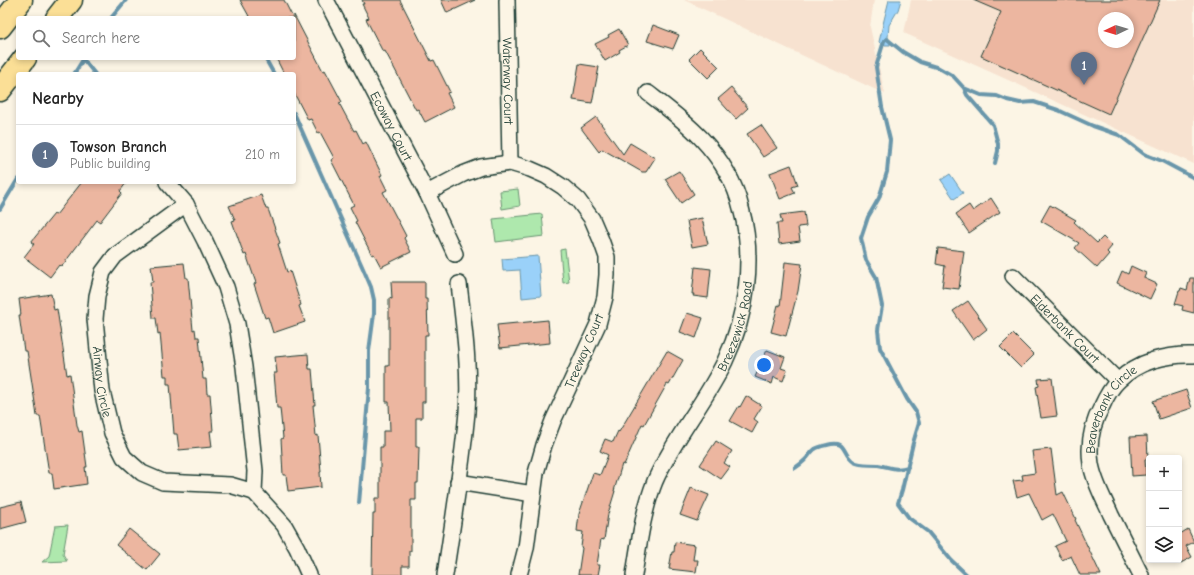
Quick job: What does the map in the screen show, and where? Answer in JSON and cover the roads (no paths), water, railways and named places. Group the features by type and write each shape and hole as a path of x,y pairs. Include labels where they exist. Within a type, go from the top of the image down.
{"highway":[{"path":"0,27 21,0"},
{"path":"59,16 71,0"},
{"path":"0,90 23,60"},
{"path":"0,94 23,60"}],"street":[{"name":"Ecoway Court","path":"326,0 427,193 455,254"},
{"name":"Waterway Court","path":"507,0 510,163"},
{"name":"Breezewick Road","path":"634,575 643,520 648,501 663,464 674,444 713,384 725,361 740,318 748,272 748,250 742,208 726,171 710,148 693,130 648,93"},
{"name":"Treeway Court","path":"427,193 463,174 482,167 510,163 530,168 563,187 578,200 592,219 607,257 605,297 598,324 556,415 544,445 536,473 526,548 519,575"},
{"path":"169,184 186,204 205,241 226,286 237,324 244,367 255,471 254,492 284,525 297,548 309,575"},
{"name":"Airway Circle","path":"186,204 115,256 103,272 97,296 95,319 102,391 112,433 124,457 142,473 163,482 230,485 254,492"},
{"name":"Elderbank Court","path":"1013,276 1118,381"},
{"path":"445,575 467,411 467,377 460,284"},
{"name":"Beaverbank Circle","path":"1141,575 1102,496 1093,472 1090,453 1090,440 1098,413 1109,394 1118,381 1130,371 1152,360 1179,355 1194,355"},
{"path":"458,482 533,494"}],"water":[{"path":"889,0 901,0 898,10 889,25 888,37 890,45 882,45 879,42"},
{"path":"950,174 963,193 954,199 941,180"},
{"path":"538,256 541,296 522,298 520,270 503,271 502,259"}],"waterway":[{"path":"113,16 126,0"},
{"path":"887,39 903,52 920,62 939,68 953,76 964,88 981,95 997,96 1020,103 1034,102 1058,110 1093,126 1119,135 1144,154 1162,161 1194,178"},
{"path":"884,41 876,67 882,107 890,140 887,172 879,198 868,217 861,238 866,260 876,277 882,306 878,330 880,348 907,399 916,412 919,423 898,503 909,518 928,532 951,560 967,575"},
{"path":"75,72 83,60"},
{"path":"84,60 93,72"},
{"path":"266,60 273,72"},
{"path":"964,88 967,95 993,125 998,144 995,163"},
{"path":"296,118 371,287 374,300 374,314 369,351 369,388 359,503"},
{"path":"0,209 16,182"},
{"path":"795,468 815,449 834,444 838,444 844,448 850,459 857,463 878,465 896,469 908,467"}],"place":[{"name":"Towson Branch","path":"1084,85"}]}
